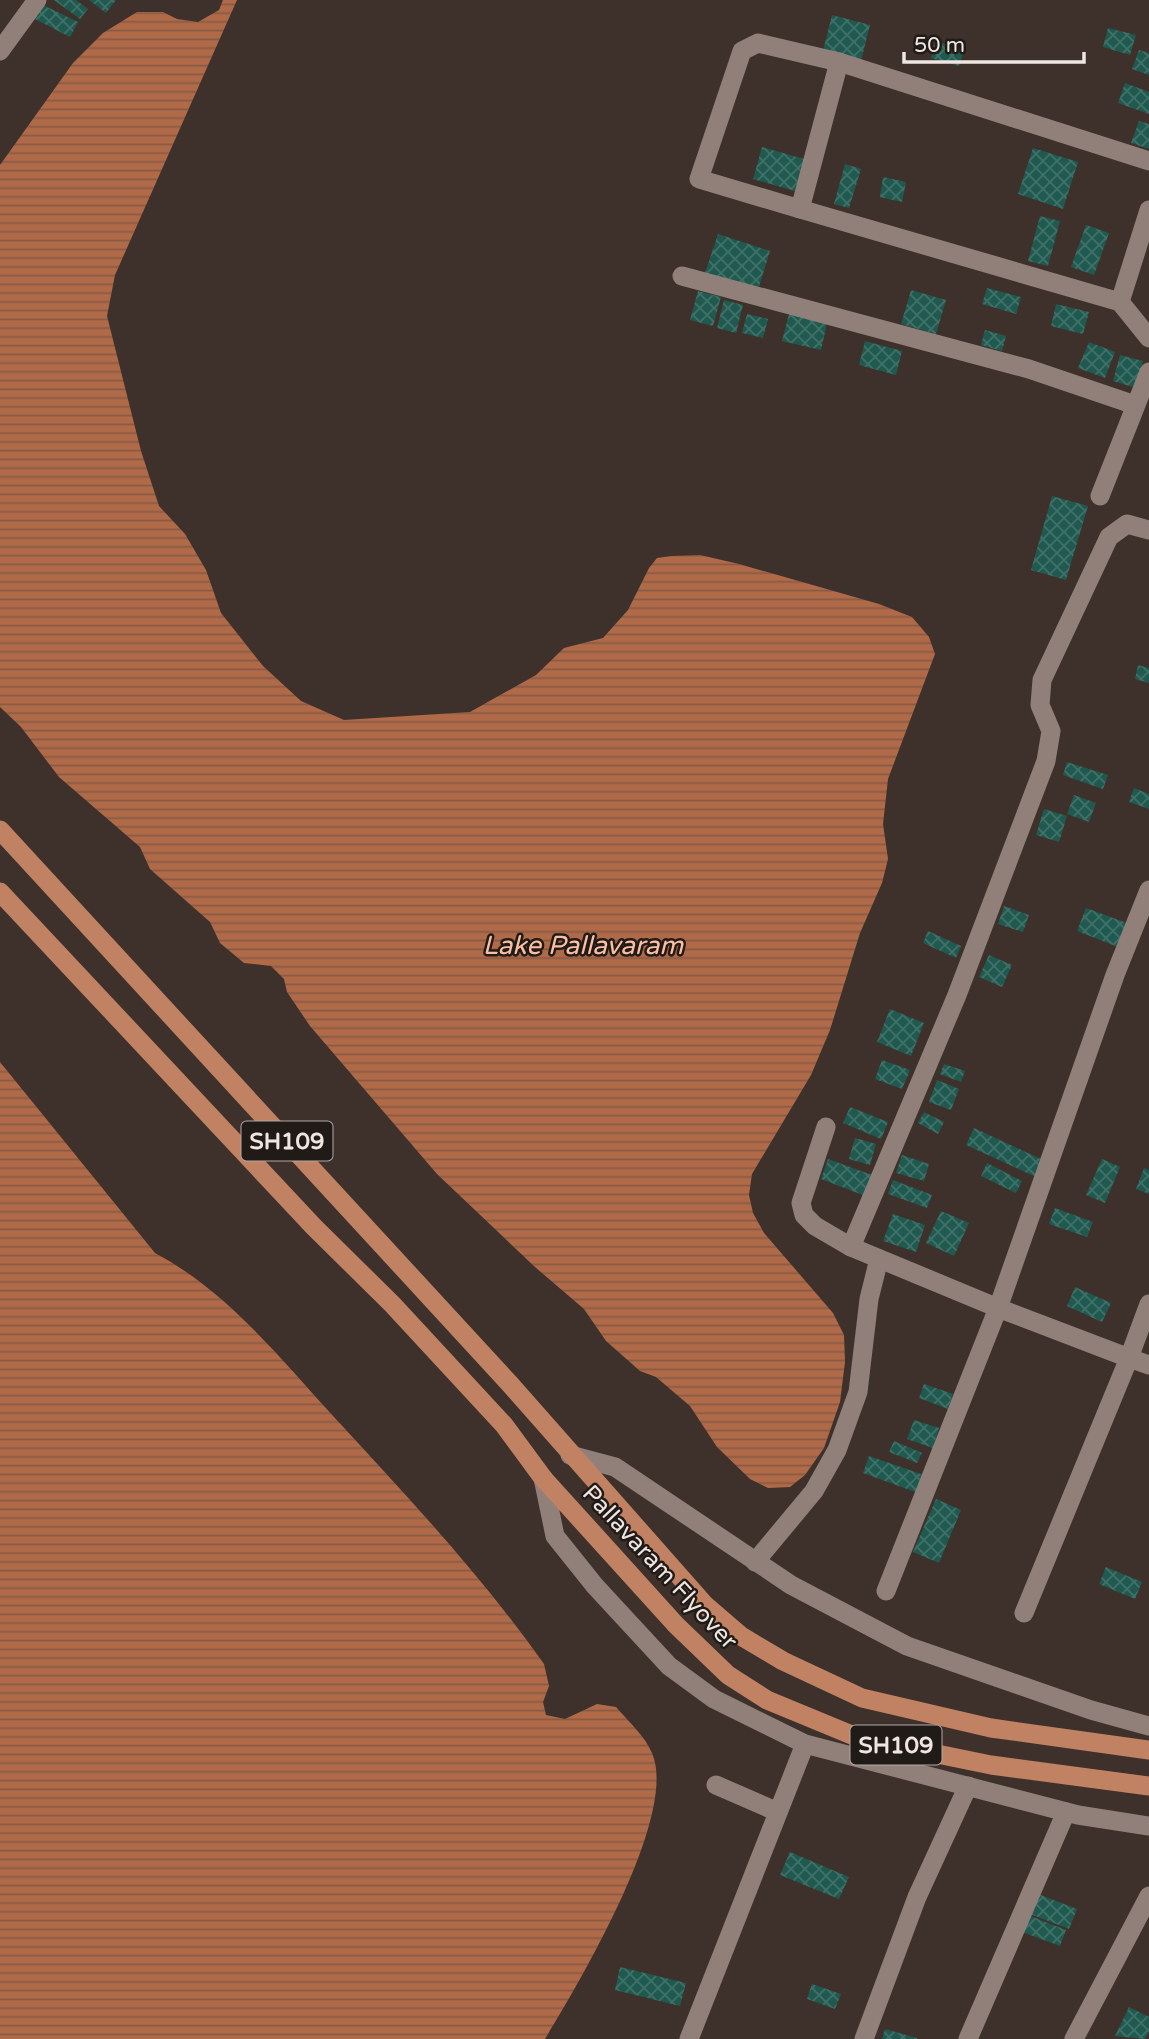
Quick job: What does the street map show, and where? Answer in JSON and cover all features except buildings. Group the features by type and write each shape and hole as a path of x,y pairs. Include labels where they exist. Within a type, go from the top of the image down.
{"main road":[{"name":"SH109","path":"0,830 509,1383 570,1455"},
{"name":"SH109","path":"0,892 314,1227 439,1354 504,1425 543,1478"},
{"name":"Pallavaram Flyover","path":"570,1455 705,1605 741,1636 783,1661 862,1698 991,1728 1149,1751"},
{"name":"Pallavaram Flyover","path":"543,1478 676,1625 728,1675 768,1700 859,1738 991,1765 1149,1786"}],"street":[{"path":"0,51 37,0"},
{"path":"1149,161 839,62 758,43 742,51 699,179 1121,302 1149,338"},
{"path":"800,209 839,62"},
{"path":"1121,302 1149,209"},
{"path":"682,276 1029,369 1135,405"},
{"path":"1100,496 1149,372"},
{"path":"851,1247 957,995 1046,761 1051,731 1040,705 1042,680 1109,537 1127,524 1149,530"},
{"path":"886,1591 998,1308 1115,975 1149,890"},
{"path":"826,1127 801,1203 804,1215 815,1226 851,1247 879,1259 998,1308 1149,1365"},
{"path":"755,1562 814,1491 837,1450 858,1392 869,1299 879,1259"},
{"path":"1024,1613 1149,1304"},
{"path":"570,1455 615,1467 755,1562 823,1603 907,1646 1091,1710 1149,1726"},
{"path":"543,1478 555,1536 595,1586 669,1667 714,1699 805,1744 1066,1812 1149,1826"},
{"path":"690,2039 805,1744"},
{"path":"716,1785 778,1812"},
{"path":"864,2039 918,1896 968,1786"},
{"path":"968,2039 1066,1812"},
{"path":"1074,2039 1149,1896"}],"water":[{"name":"Lake Pallavaram","path":"223,0 237,0 115,275 107,316 141,451 159,506 185,534 206,570 221,613 263,666 301,701 344,720 470,712 536,675 564,648 603,638 628,610 649,568 657,558 671,556 700,555 739,564 879,604 912,617 929,637 935,654 888,779 883,824 888,859 882,883 860,933 830,1030 811,1075 752,1174 749,1195 753,1213 764,1233 833,1313 844,1335 845,1362 840,1402 824,1448 805,1475 790,1487 768,1488 750,1479 717,1447 690,1406 656,1377 640,1371 606,1341 584,1309 535,1267 437,1174 310,1026 287,992 284,979 271,966 244,963 220,943 210,922 150,869 140,847 59,777 21,727 0,707 0,165 73,63 103,33 137,12 163,12 177,19 198,22 219,10"},
{"path":"0,1062 155,1253 206,1287 251,1327 389,1476 469,1568 544,1664 549,1686 543,1702 546,1715 565,1719 597,1704 616,1707 649,1747 657,1781 651,1816 639,1856 601,1940 545,2039 0,2039"}]}
